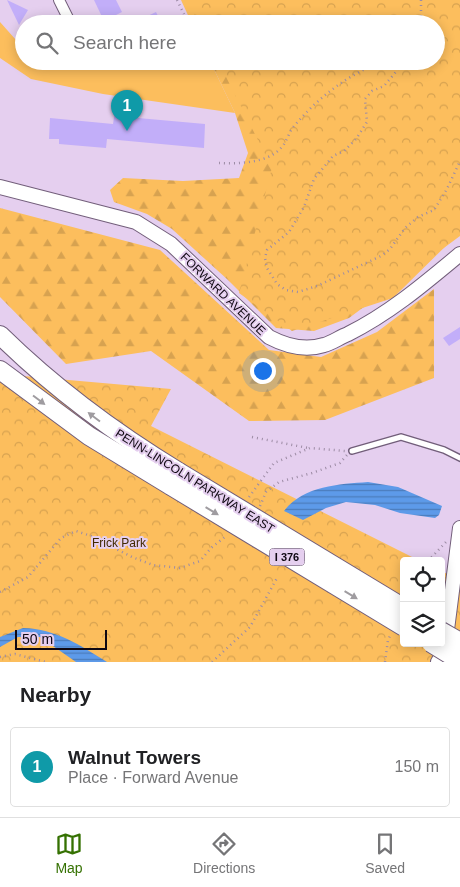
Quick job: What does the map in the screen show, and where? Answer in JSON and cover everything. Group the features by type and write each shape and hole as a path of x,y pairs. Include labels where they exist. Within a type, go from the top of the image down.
{"highway":[{"name":"PENN-LINCOLN PARKWAY EAST","path":"0,335 72,400 126,439 175,479 400,624"},
{"name":"PENN-LINCOLN PARKWAY EAST","path":"0,370 90,436 175,479 400,606"},
{"path":"445,633 460,642"},
{"path":"437,647 460,661"}],"main road":[{"name":"FORWARD AVENUE","path":"0,186 136,222 171,244 269,337 281,344 294,347 324,345 363,326 403,301 460,254"},
{"path":"438,662 444,653 460,528"}],"street":[{"path":"59,0 66,15"}],"lane":[{"path":"352,451 401,437 444,450 460,458"}],"path":[{"path":"177,0 184,14"},
{"path":"421,0 421,15"},
{"path":"219,162 242,164 264,158 281,149 293,126 340,82 363,70"},
{"path":"397,70 384,86 372,91 365,99 367,122 356,139 344,151 333,156 314,179 304,207 289,232 267,250 265,258 267,268 277,284 286,290 298,292 317,286 381,256 390,249 404,228 418,217 434,210 447,189 460,161"},
{"path":"252,437 310,448 352,451"},
{"path":"244,504 274,463 310,448"},
{"path":"255,510 262,505 266,492 279,482 340,464 352,451"},
{"path":"0,592 28,577 61,538 76,531 153,565 180,568 200,561 227,533"},
{"path":"431,557 449,538"},
{"path":"212,662 250,627 277,578"},
{"path":"0,656 15,654 46,662"}],"green space":[{"path":"181,0 460,0 460,236 349,318 314,331 276,328 228,280 172,229 147,214 114,202 110,190 123,178 183,181 239,178 248,153 235,113 214,70 445,70 445,15 188,15"},
{"path":"187,0 460,0 460,232 393,298 292,331 239,293 272,168 223,70 445,70 445,15 194,15"},
{"path":"0,22 15,39 15,68 0,58"},
{"path":"18,70 214,70 235,113 103,94 31,79"},
{"path":"0,208 160,250 269,350 321,357 377,332 434,289 434,378 325,420 249,421 151,351 66,364 0,297"},
{"name":"Frick Park","path":"0,374 171,389 151,426 412,557 400,557 400,647 445,647 445,573 460,580 460,662 0,662"}],"water":[{"path":"368,482 398,487 442,506 439,515 435,518 400,513 375,505 346,502 326,508 303,520 284,511 301,496 311,491 334,485"},
{"path":"23,628 46,631 67,639 107,662 76,662 40,637 18,637 0,647 0,637"}],"building":[{"path":"7,0 28,10 25,15 15,15 15,17"},
{"path":"94,0 116,0 122,12 116,15 101,15"},
{"path":"115,110 127,111 127,117 205,124 204,148 107,139 106,148 59,144 59,139 49,139 50,118 113,124"},
{"path":"460,327 460,339 449,346 443,338"}],"place":[{"name":"Walnut Towers","path":"127,131"}]}
